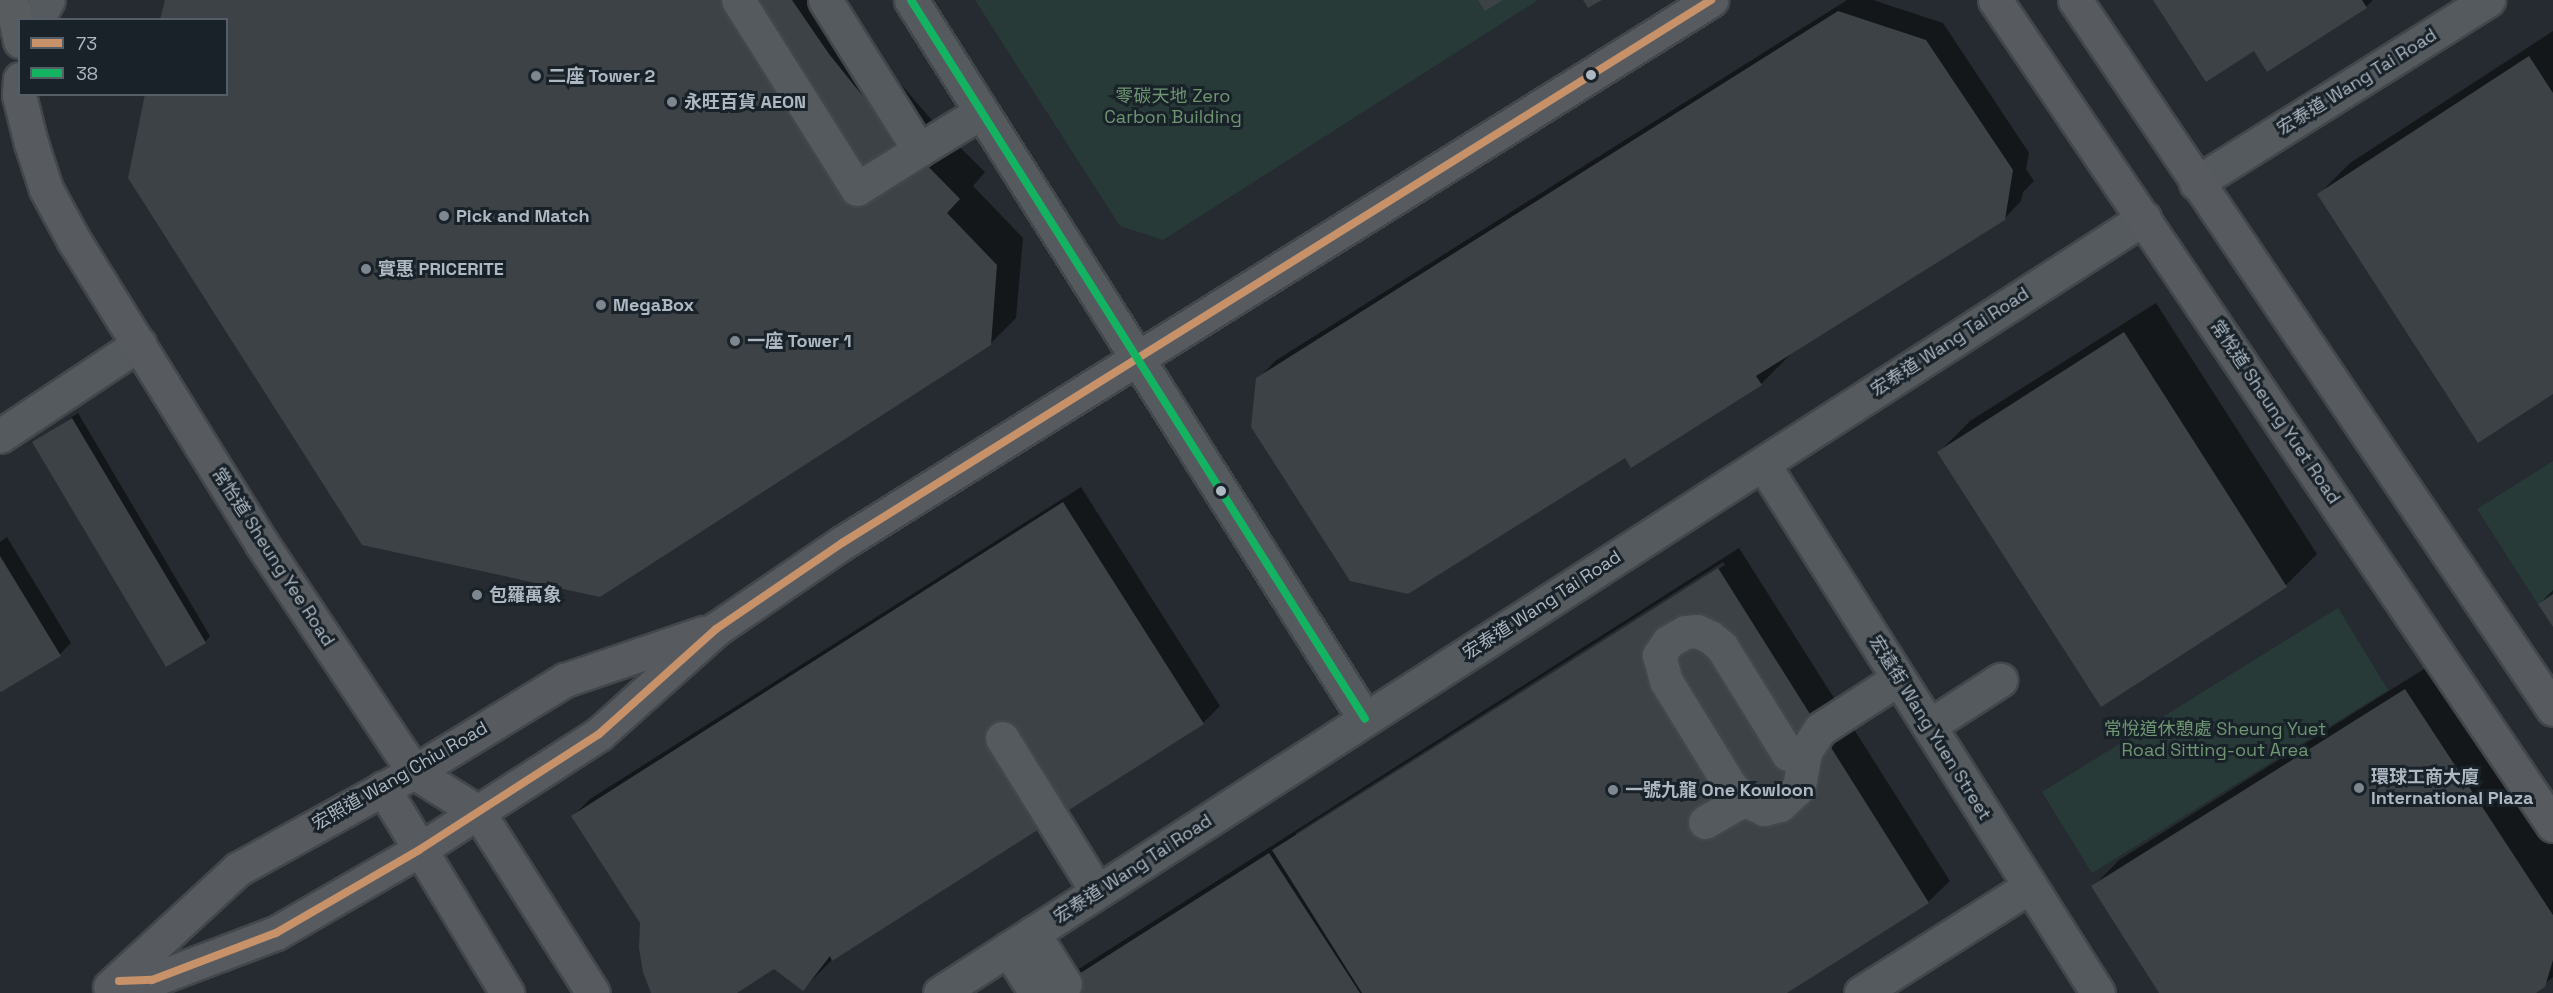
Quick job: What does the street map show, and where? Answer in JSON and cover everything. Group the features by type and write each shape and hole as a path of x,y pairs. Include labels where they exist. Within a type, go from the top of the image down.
{"highway":[{"path":"11,0 18,32"}],"main road":[{"name":"宏照道 Wang Chiu Road","path":"110,987 152,980 276,933 419,850 599,734 716,628 842,543 1711,0"},
{"name":"常悅道 Sheung Yuet Road","path":"1995,0 2553,825"},
{"path":"2075,0 2196,183 2553,709"},
{"name":"常怡道 Sheung Yee Road","path":"19,96 46,189 73,239 262,544 414,772 478,812 592,993"},
{"name":"宏照道 Wang Chiu Road","path":"110,987 238,869 414,772 565,681 716,628"},
{"path":"383,788 507,993"}],"street":[{"path":"37,18 48,0"},
{"path":"738,0 857,189 981,112"},
{"path":"825,0 919,150"},
{"path":"911,0 1365,719"},
{"name":"宏泰道 Wang Tai Road","path":"2196,183 2488,0"},
{"name":"宏泰道 Wang Tai Road","path":"940,993 2144,218"},
{"path":"0,436 139,344"},
{"name":"宏遠街 Wang Yuen Street","path":"1762,464 2098,993"},
{"path":"1804,755 1799,758 1788,754 1722,647 1710,637 1697,631 1685,632 1668,642 1659,655 1666,681 1731,787 1746,801 1764,809 1780,805 1799,787 1804,755 1820,729 1898,679"},
{"path":"1929,726 2000,680"},
{"path":"1002,738 1097,891"},
{"path":"1706,822 1736,804 1746,801"},
{"path":"1861,993 2030,886"},
{"path":"1020,941 1050,988"}],"green space":[{"name":"零碳天地 Zero Carbon Building","path":"975,0 1538,0 1163,240 1120,226"},
{"path":"2553,461 2553,594 2538,604 2477,509"},
{"name":"常悅道休憩處 Sheung Yuet Road Sitting-out Area","path":"2338,608 2388,690 2092,873 2042,792"}],"building":[{"name":"MegaBox","path":"165,0 792,0 829,54 878,115 960,199 947,213 997,265 991,345 600,597 362,545 128,178 145,96 228,96 228,18 160,18"},
{"path":"1478,0 1503,0 1485,11"},
{"path":"1583,0 1602,0 1588,8"},
{"path":"2153,0 2362,0 2367,8 2267,72 2254,51 2206,82"},
{"path":"1838,11 1926,40 2013,170 2005,220 1756,376 1762,385 1631,468 1625,458 1408,594 1350,581 1251,427 1256,378"},
{"path":"2529,56 2553,93 2553,394 2478,443 2317,194"},
{"path":"2124,332 2287,587 2101,707 1937,452"},
{"path":"72,418 206,643 166,667 32,442"},
{"path":"1063,502 1204,724 832,961 830,956 803,991 774,969 737,993 651,993 643,972 639,948 640,923 571,816"},
{"path":"0,556 61,656 1,692 0,691"},
{"name":"一號九龍 One Kowloon","path":"1718,568 1929,903 1787,993 1362,993 1272,850"},
{"path":"2553,594 2553,627 2538,604"},
{"name":"環球工商大廈 International Plaza","path":"2405,689 2553,915 2553,960 2545,987 2536,993 2159,993 2091,886"},
{"path":"1269,853 1360,993 1049,993"}],"transit line":[{"name":"38","path":"911,0 1365,719"},
{"name":"73","path":"119,981 152,980 276,933 419,850 599,734 716,629 842,543 1711,0"}],"place":[{"name":"二座 Tower 2","path":"536,76"},
{"name":"永旺百貨 AEON","path":"672,102"},
{"name":"Pick and Match","path":"444,216"},
{"name":"實惠 PRICERITE","path":"366,269"},
{"name":"MegaBox","path":"601,305"},
{"name":"一座 Tower 1","path":"735,341"},
{"name":"包羅萬象","path":"477,595"},
{"name":"環球工商大廈 International Plaza","path":"2359,788"},
{"name":"一號九龍 One Kowloon","path":"1613,790"}]}
